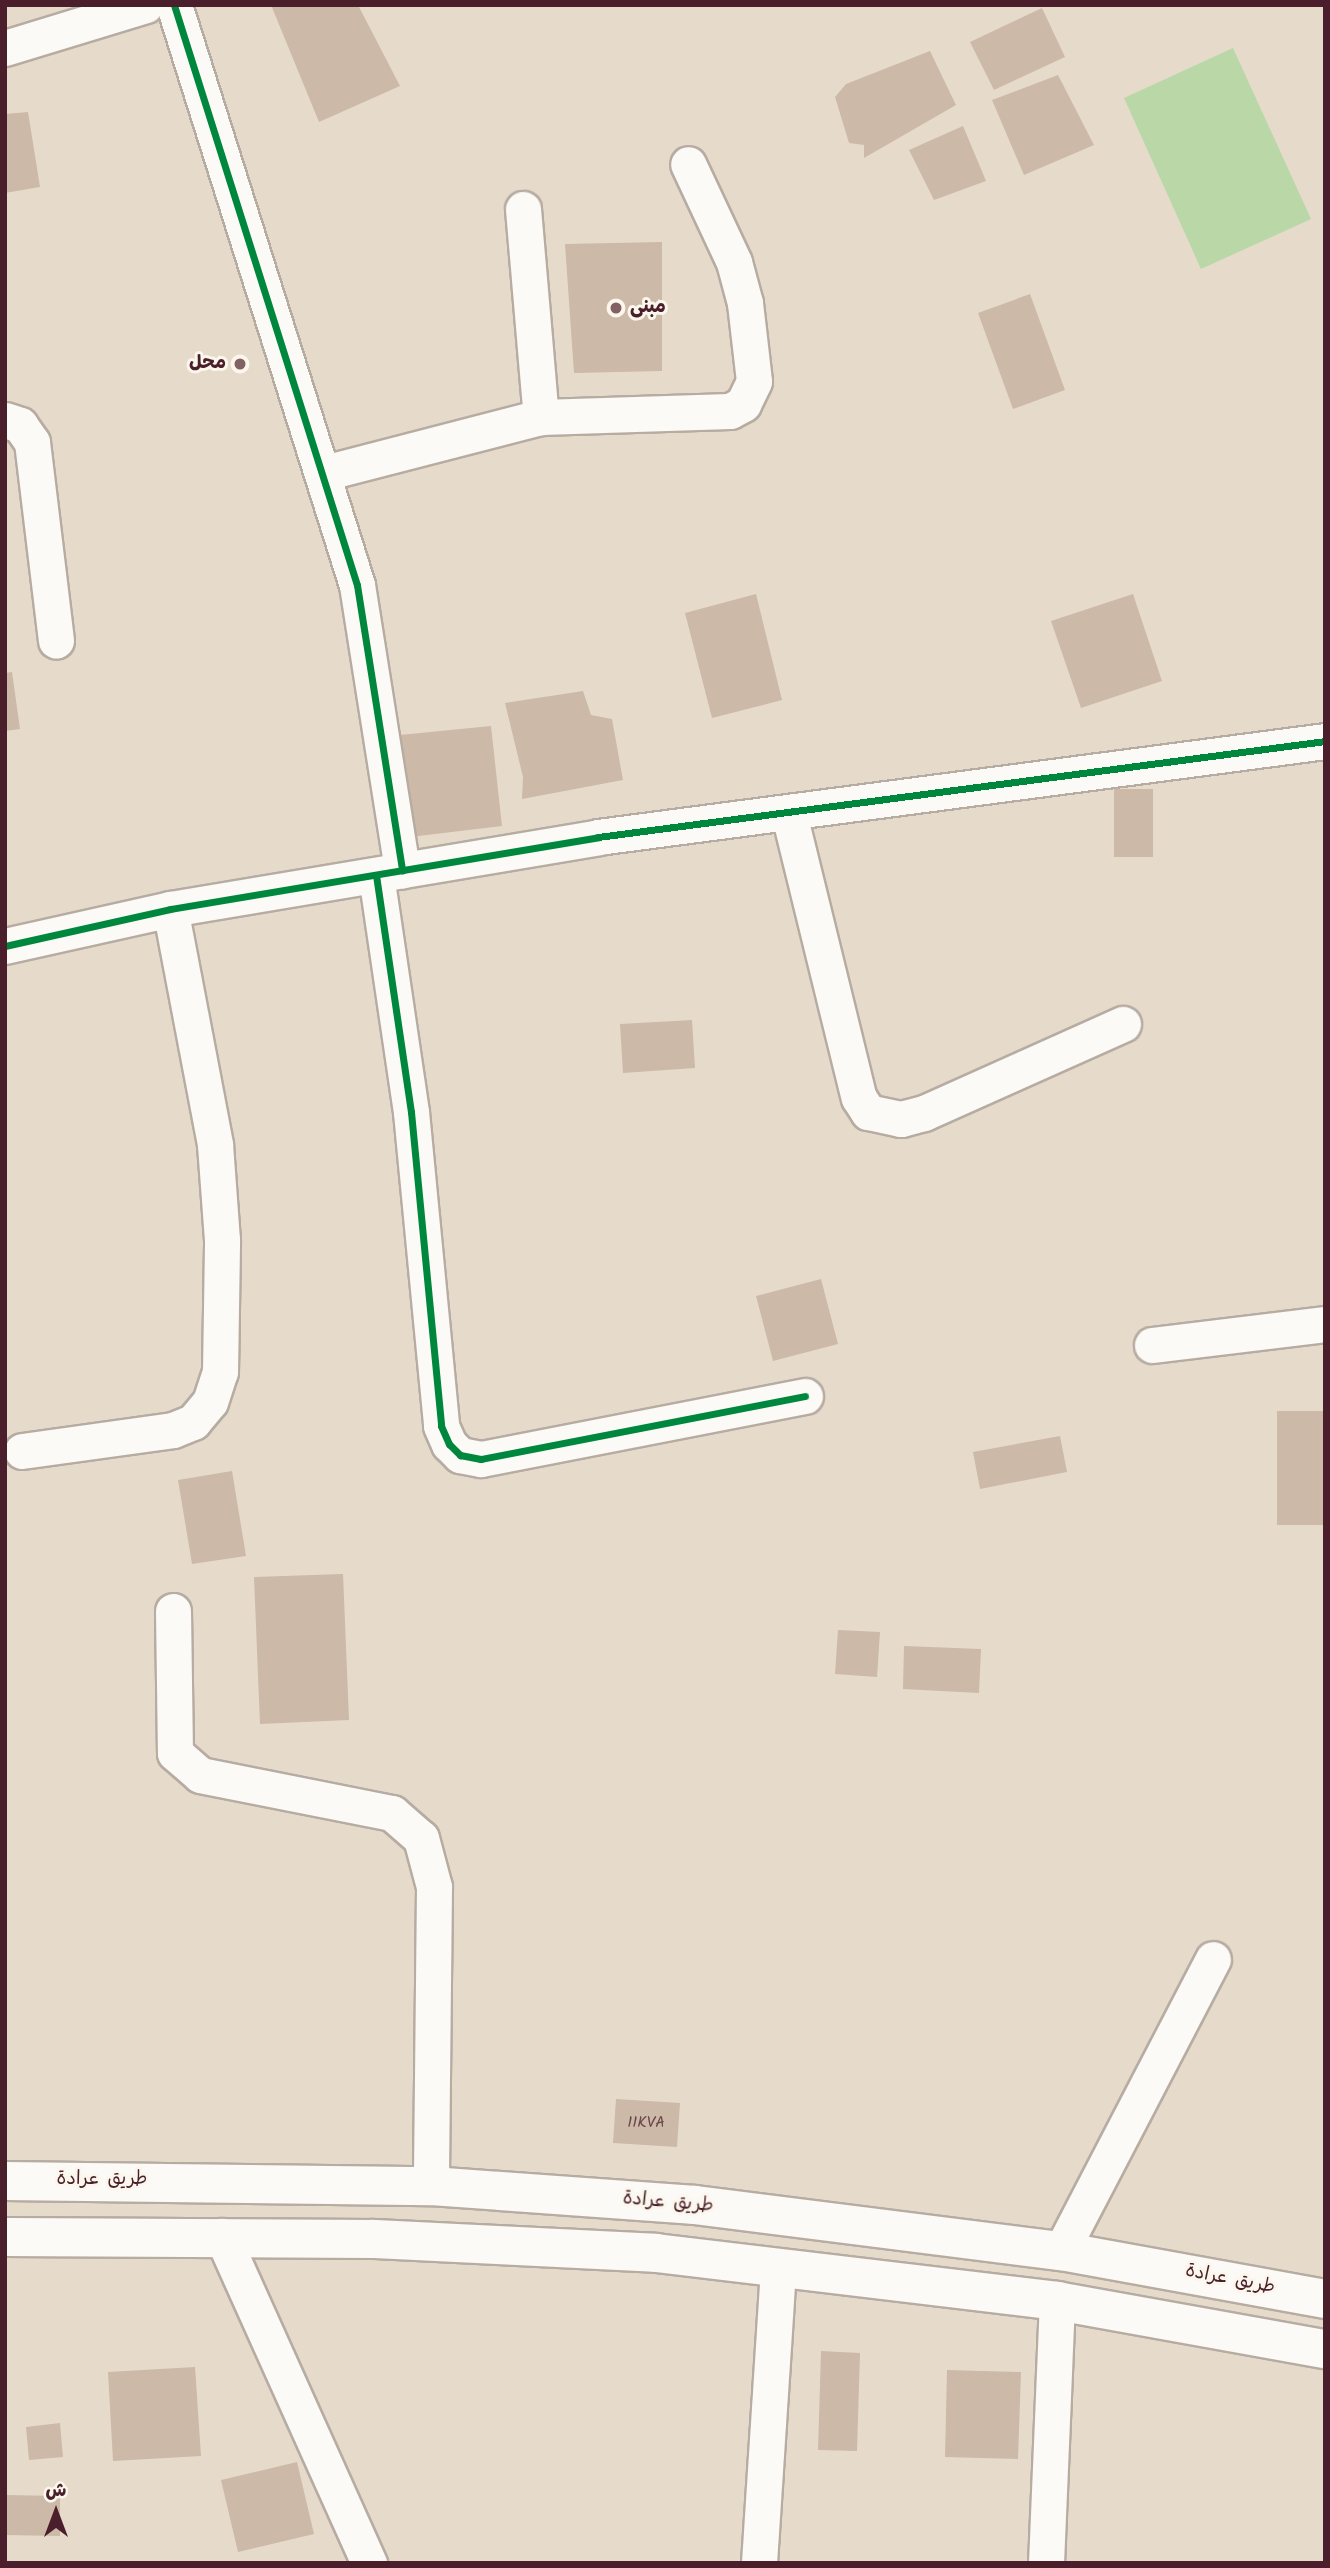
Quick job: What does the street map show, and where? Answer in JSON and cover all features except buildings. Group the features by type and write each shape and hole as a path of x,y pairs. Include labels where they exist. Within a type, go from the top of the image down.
{"main road":[{"name":"طريق عرادة","path":"5,2181 431,2186 695,2205 1061,2251 1325,2299"},
{"path":"5,2237 222,2236 628,2251 1057,2301 1325,2349"}],"street":[{"path":"5,48 146,5"},
{"path":"174,5 324,473 357,585 389,872 441,1426 449,1444 460,1455 481,1459 805,1395"},
{"path":"324,473 541,417 730,411 750,395 753,358 734,262 688,164"},
{"path":"523,209 541,417"},
{"path":"5,420 20,425 32,442 56,641"},
{"path":"5,947 170,909 389,872 1325,741"},
{"path":"789,814 859,1098 868,1112 901,1119 924,1113 1123,1024"},
{"path":"22,1451 173,1430 193,1422 210,1402 220,1372 215,1144 170,909"},
{"path":"1152,1345 1325,1324"},
{"path":"173,1611 175,1753 200,1775 391,1813 421,1838 434,1887 431,2186"},
{"path":"1061,2251 1213,1958"},
{"path":"222,2236 369,2563"},
{"path":"760,2563 778,2267"},
{"path":"1046,2563 1057,2301"}],"green space":[{"path":"1233,48 1311,219 1201,269 1124,98"}],"cycle path":[{"path":"174,5 357,585 402,870"},
{"path":"5,946 170,909 598,837 1325,741"},
{"path":"376,875 411,1112 441,1426 449,1444 460,1455 481,1459 805,1396"}],"place":[{"name":"مبنى","path":"616,308"},
{"name":"محل","path":"240,364"}]}
